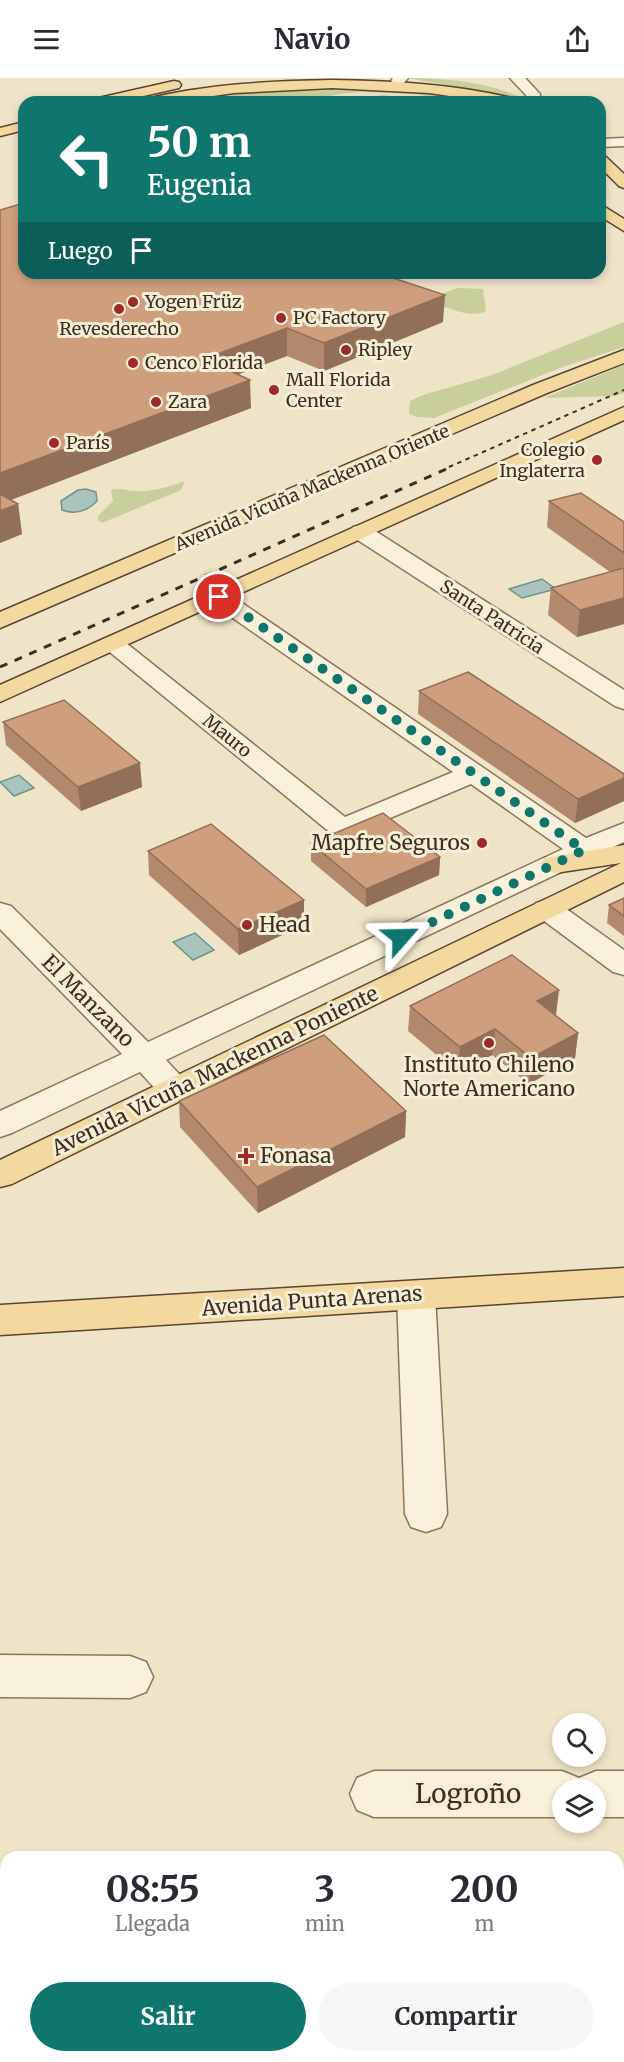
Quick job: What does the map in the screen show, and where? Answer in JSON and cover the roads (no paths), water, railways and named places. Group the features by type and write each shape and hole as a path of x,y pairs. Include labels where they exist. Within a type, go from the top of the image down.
{"main road":[{"path":"124,96 154,88 220,78"},
{"path":"448,78 499,87 523,96"},
{"path":"179,96 211,89 263,83 383,79 459,88 489,96"},
{"path":"0,132 18,128"},
{"path":"0,141 18,138"},
{"path":"606,165 621,179"},
{"path":"606,178 621,179"},
{"path":"606,213 624,226"},
{"name":"Avenida Vicuña Mackenna Oriente","path":"0,621 540,389 624,356"},
{"path":"2,693 624,413"},
{"path":"555,864 624,854"},
{"name":"Avenida Vicuña Mackenna Poniente","path":"0,1175 624,871"},
{"name":"Avenida Punta Arenas","path":"0,1320 624,1282"}],"street":[{"path":"499,87 519,80 534,96"},
{"path":"606,142 624,142"},
{"name":"Santa Patricia","path":"361,532 624,701"},
{"path":"219,597 584,850"},
{"name":"Mauro","path":"112,644 342,828 474,773"},
{"name":"Avenida Vicuña Mackenna Poniente","path":"0,1125 624,831"},
{"path":"547,909 624,965"},
{"name":"El Manzano","path":"0,912 177,1090"},
{"path":"416,1295 426,1514"},
{"path":"0,1676 130,1677"},
{"name":"Logroño","path":"374,1794 552,1794"},
{"path":"606,1794 624,1794"}],"water":[{"path":"86,489 96,492 97,501 81,511 62,510 61,501 78,490"},
{"path":"542,579 556,589 522,598 509,589"},
{"path":"19,775 34,788 14,796 0,782"},
{"path":"195,933 214,950 193,960 173,942"}],"railway":[{"path":"449,467 624,390"},
{"path":"0,667 453,466"}],"place":[{"name":"Yogen Früz","path":"133,302"},
{"name":"Revesderecho","path":"119,309"},
{"name":"PC Factory","path":"281,318"},
{"name":"Ripley","path":"346,350"},
{"name":"Cenco Florida","path":"133,363"},
{"name":"Mall Florida Center","path":"274,390"},
{"name":"Zara","path":"156,402"},
{"name":"París","path":"54,443"},
{"name":"Colegio Inglaterra","path":"597,460"},
{"name":"Mapfre Seguros","path":"482,843"},
{"name":"Head","path":"247,925"},
{"name":"Instituto Chileno Norte Americano","path":"489,1043"},
{"name":"Fonasa","path":"246,1156"}]}
